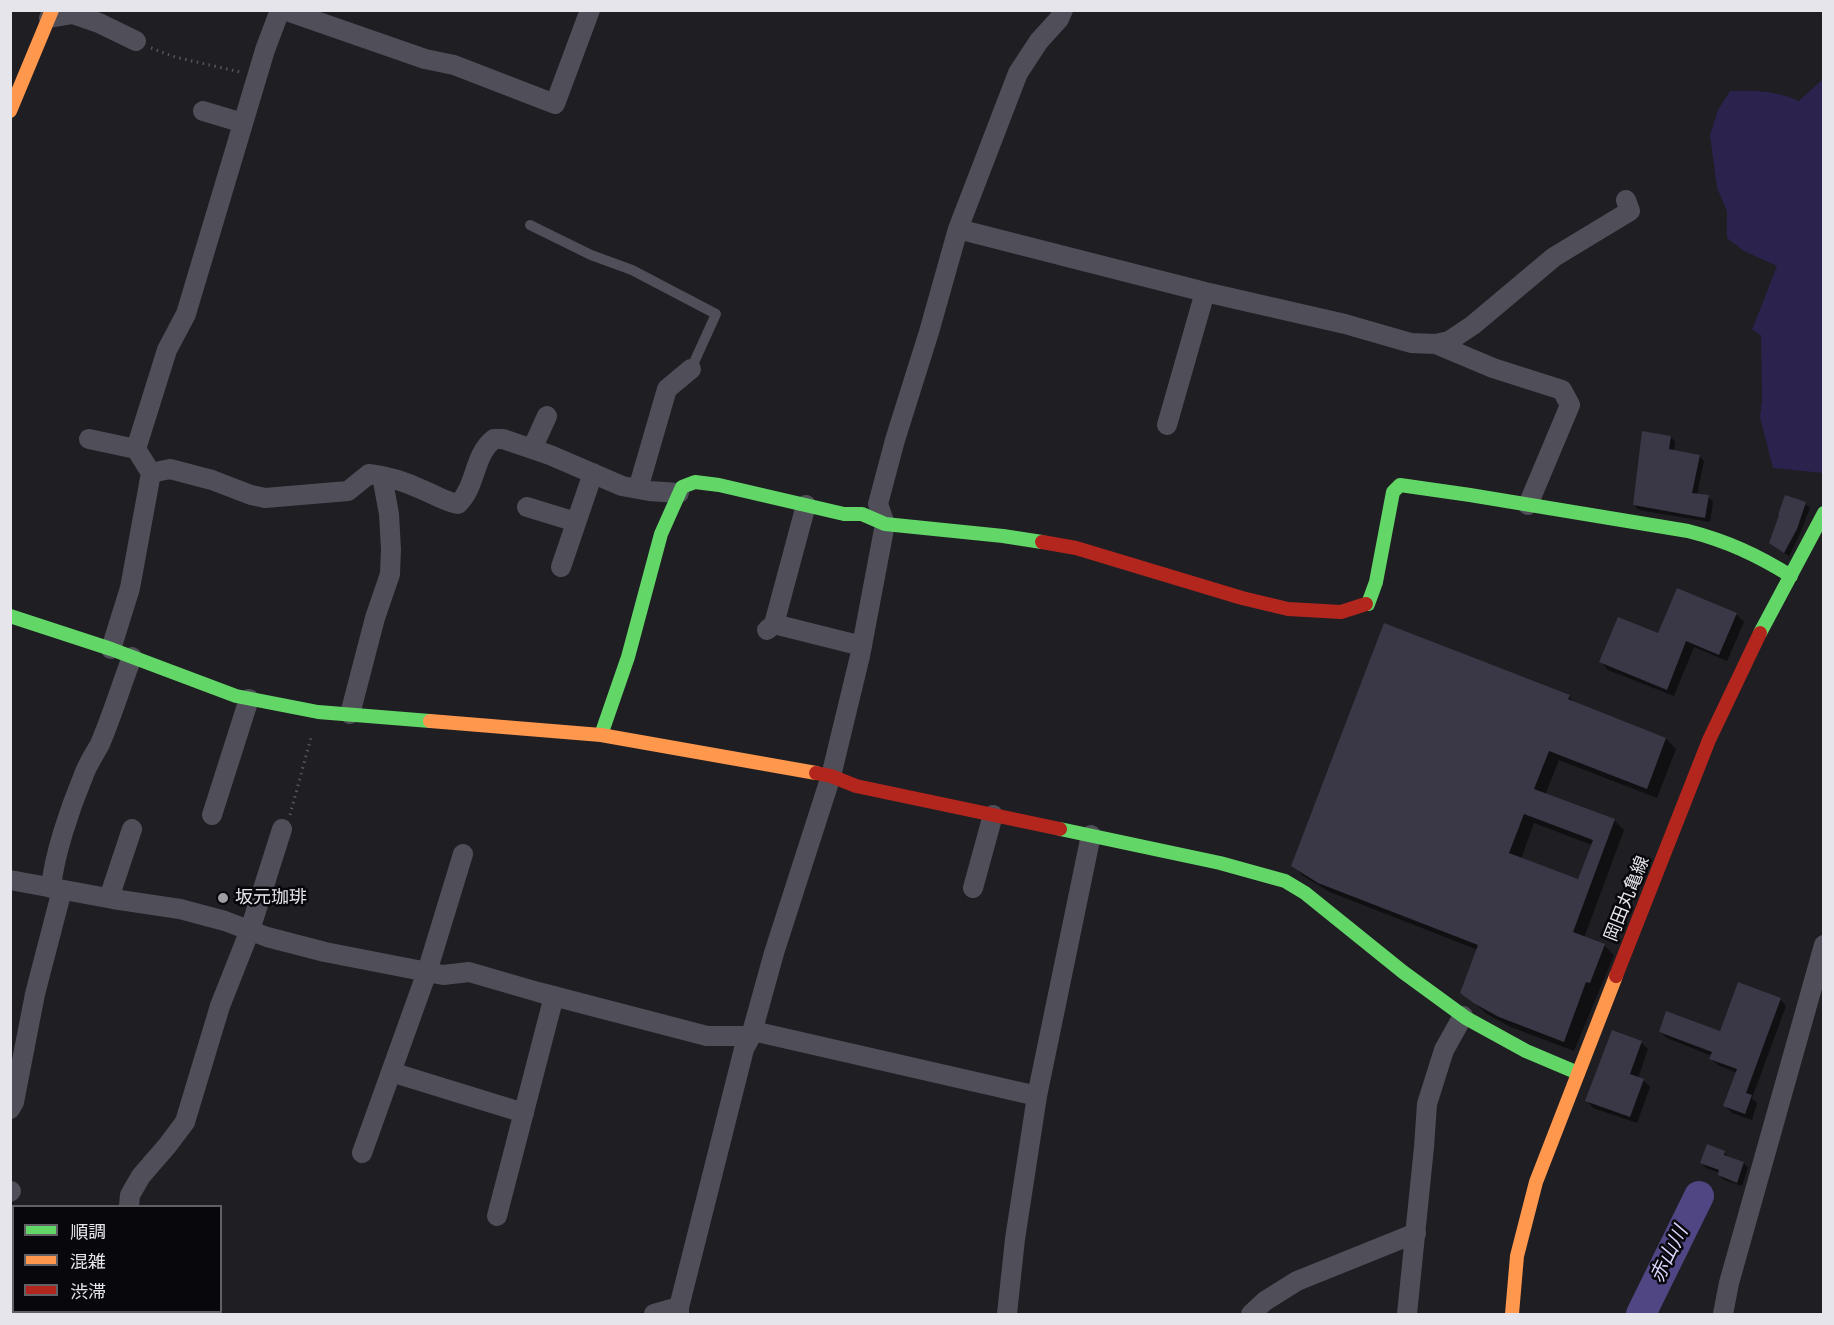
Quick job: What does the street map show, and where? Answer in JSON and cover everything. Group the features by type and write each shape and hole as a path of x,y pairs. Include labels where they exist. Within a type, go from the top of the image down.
{"street":[{"path":"136,449 167,350 186,314 257,76 282,10 425,59 454,64 555,104 590,10"},
{"path":"654,1314 679,1310 744,1049 752,1034 774,953 831,776 862,646 885,524 878,504 958,229 1018,73 1039,41 1059,19 1063,10"},
{"path":"10,111 50,14 73,14 99,23 136,41"},
{"path":"203,111 243,123"},
{"path":"958,229 1205,292 1345,324 1410,343 1436,344 1449,341 1473,325 1554,257 1629,211 1626,200"},
{"path":"1167,425 1205,292"},
{"path":"1436,344 1493,368 1562,390 1570,405 1528,505"},
{"path":"638,489 667,389 691,369"},
{"path":"532,449 547,416"},
{"path":"89,439 136,449 151,473 130,588 111,649"},
{"path":"151,473 170,469 265,498 348,491 369,474 421,489 458,504 466,496 487,444 494,439 503,439 622,486 679,493"},
{"path":"561,567 593,473"},
{"path":"350,714 375,618 390,574 389,514 382,476"},
{"path":"601,735 628,657 661,534 682,487 695,482 719,485 844,514 862,514 885,524 1003,536 1076,548 1242,598 1288,609 1341,612 1368,604 1376,582 1393,492 1400,485 1450,490 1696,533 1723,540 1756,555 1791,576"},
{"path":"806,505 771,627 862,646"},
{"path":"527,507 576,522"},
{"name":"岡田丸亀線","path":"1512,1314 1517,1256 1536,1182 1578,1073 1709,740 1731,690 1824,513"},
{"path":"10,616 111,649 249,699 318,712 601,735 708,753 831,776 856,786 1220,863 1284,881 1305,893 1403,972 1463,1016 1526,1051 1578,1073"},
{"path":"10,1109 16,1092 57,889 52,873 59,847 80,785 100,743 132,657"},
{"path":"212,815 249,699"},
{"path":"974,888 993,815"},
{"path":"109,898 132,829"},
{"path":"129,1205 130,1195 141,1176 185,1122 220,1006 250,930 282,829"},
{"path":"1007,1314 1015,1239 1037,1096 1091,835"},
{"path":"362,1153 427,972 463,854"},
{"path":"10,880 180,909 225,921 267,937 325,952 443,975 469,972 707,1036 752,1034 1037,1096"},
{"path":"1723,1314 1729,1283 1824,945"},
{"path":"497,1216 554,996"},
{"path":"1407,1314 1427,1104 1444,1050 1463,1016"},
{"path":"391,1072 524,1113"},
{"path":"1251,1314 1265,1301 1297,1281 1416,1233"}],"lane":[{"path":"530,225 591,255 632,270 717,314 691,369"}],"path":[{"path":"136,41 174,57 257,76"},
{"path":"282,829 288,822 318,712"}],"shaded area":[{"path":"1823,79 1823,473 1773,468 1760,417 1762,401 1761,335 1752,330 1777,266 1744,251 1727,238 1727,211 1717,188 1710,135 1718,110 1730,91 1765,92 1799,101"}],"building":[{"path":"1642,431 1671,436 1669,449 1700,455 1692,493 1709,495 1705,518 1633,505"},
{"path":"1785,495 1806,502 1797,529 1784,553 1769,543"},
{"path":"1677,588 1737,613 1719,655 1686,641 1667,690 1599,662 1618,617 1658,633"},
{"path":"1384,623 1570,695 1568,699 1666,738 1647,789 1549,751 1534,789 1615,819 1573,932 1605,944 1590,983 1586,982 1564,1042 1499,1017 1460,993 1478,945 1318,883 1291,866","holes":["1524,814 1593,840 1578,879 1509,853"]},
{"path":"1738,982 1781,998 1746,1093 1752,1095 1745,1114 1723,1106 1737,1069 1709,1059 1712,1052 1659,1032 1666,1011 1720,1031"},
{"path":"1612,1030 1642,1041 1630,1074 1644,1079 1630,1117 1585,1101"},
{"path":"1707,1144 1725,1151 1724,1155 1744,1162 1737,1183 1718,1175 1719,1170 1700,1163"}],"waterway":[{"name":"赤山川","path":"1641,1314 1699,1196"}],"traffic: fast":[{"path":"601,735 628,657 661,534 682,487 695,482 719,485 844,514 862,514 885,524 1042,542"},
{"path":"1366,604 1368,604 1376,582 1393,492 1400,485 1688,531 1741,549 1791,576"},
{"path":"1760,633 1824,513"},
{"path":"10,616 111,649 236,696 318,712 430,721"},
{"path":"1060,829 1220,863 1285,881 1305,893 1403,972 1466,1018 1526,1051 1578,1073"}],"traffic: slow":[{"path":"10,111 52,10"},
{"path":"430,721 601,735 816,773"},
{"path":"1512,1314 1517,1256 1536,1182 1616,976"}],"traffic: jam":[{"path":"1042,542 1076,548 1242,598 1288,609 1341,612 1366,604"},
{"path":"1616,976 1709,740 1760,633"},
{"path":"816,773 856,786 1060,829"}],"place":[{"name":"坂元珈琲","path":"223,898"}]}
